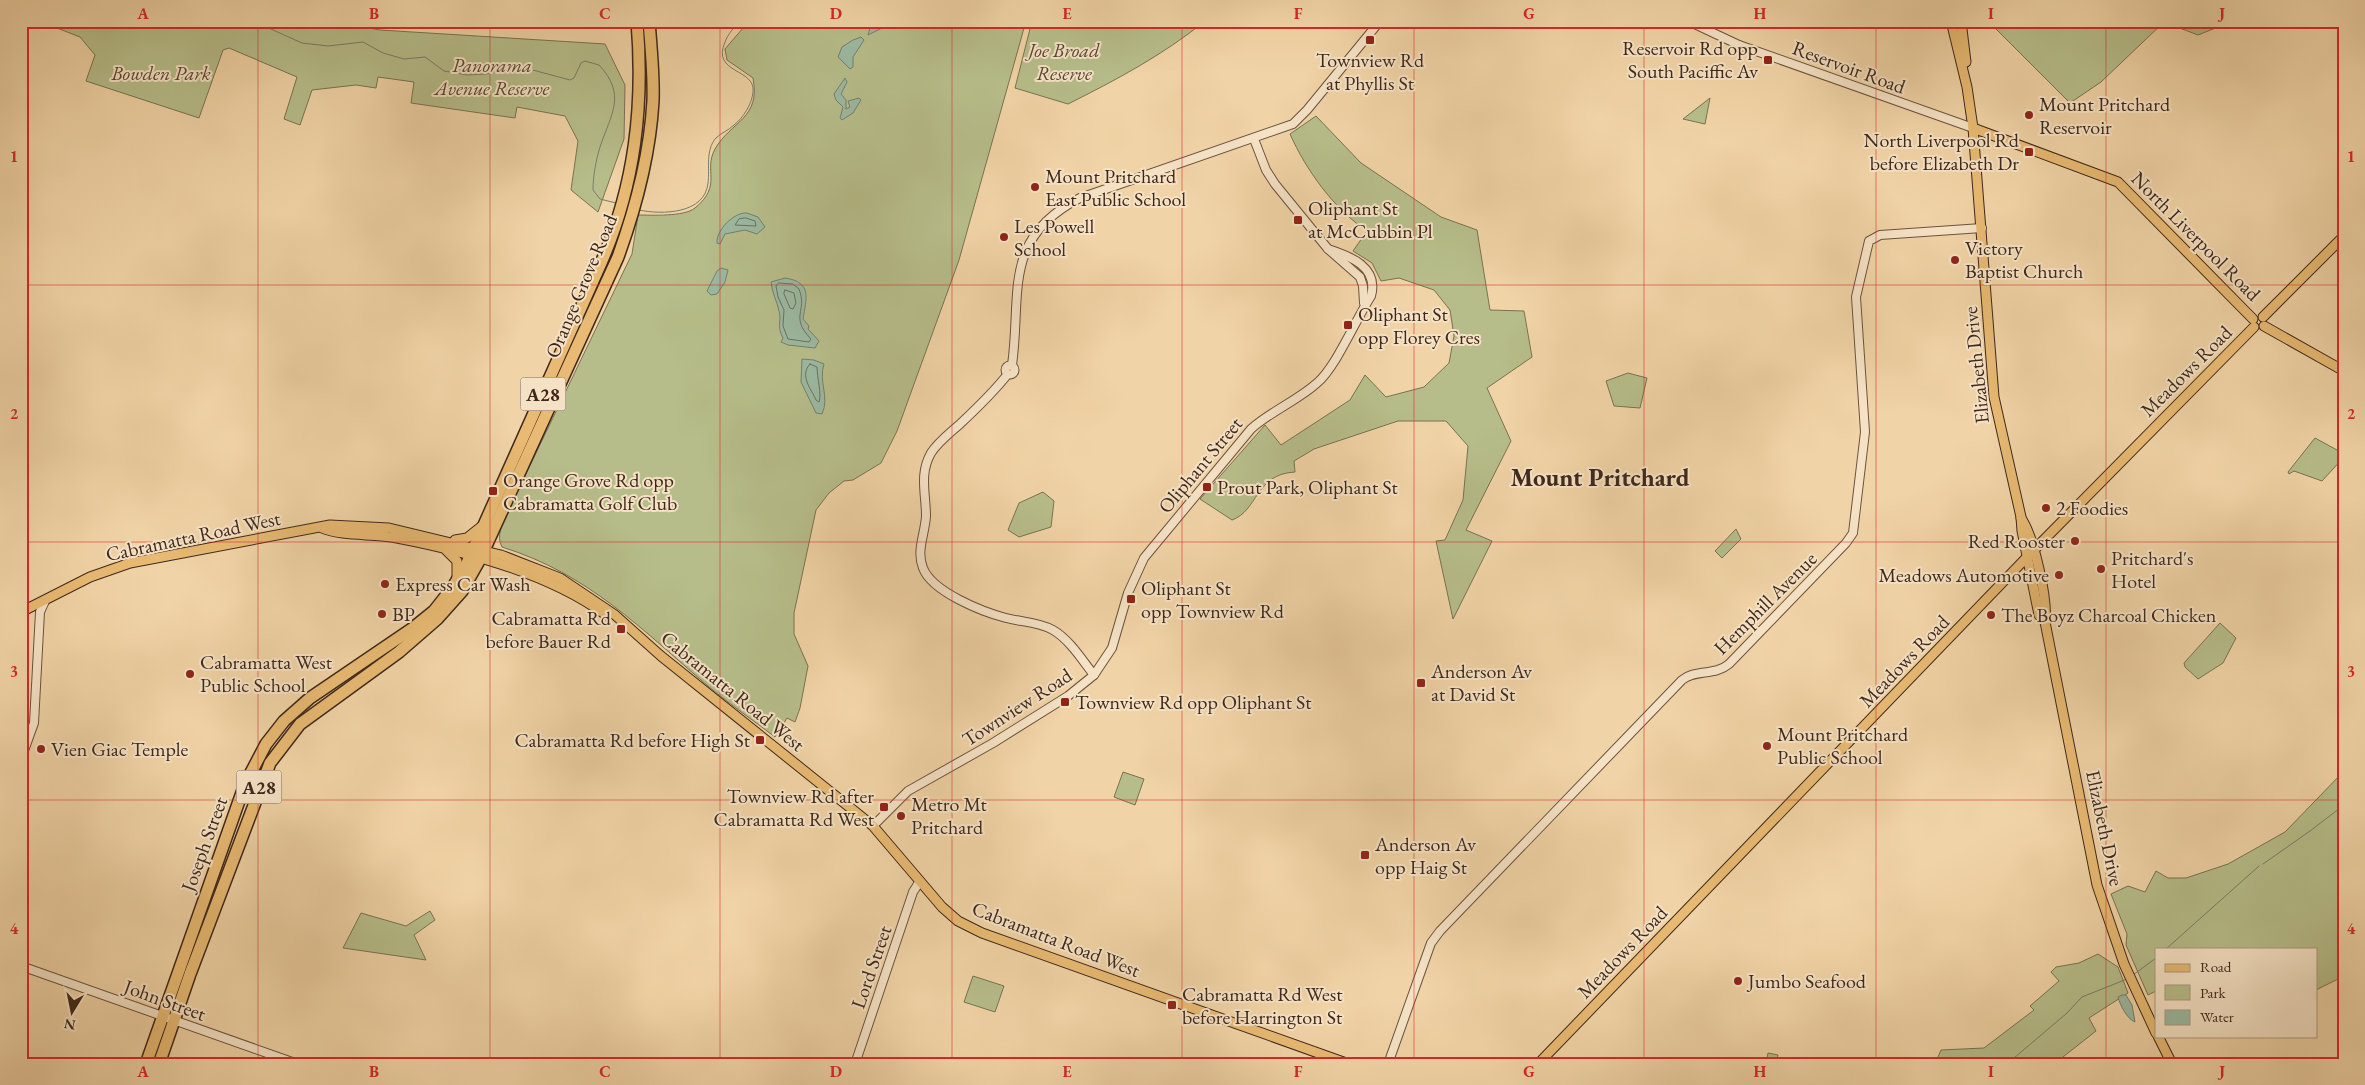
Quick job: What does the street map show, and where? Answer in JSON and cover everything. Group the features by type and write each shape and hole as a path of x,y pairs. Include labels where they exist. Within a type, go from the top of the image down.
{"highway":[{"name":"Orange Grove Road","path":"477,553 496,523 618,257 640,98 637,21"},
{"name":"Orange Grove Road","path":"477,553 484,524 601,263 623,223 643,175 653,99 649,21"},
{"name":"Joseph Street","path":"159,1064 168,1019 245,784 266,744 284,721 310,698 413,628 434,611 477,553"},
{"name":"Joseph Street","path":"146,1064 168,1019 260,785 281,745 300,724 399,652 437,619 462,591 477,553"}],"main road":[{"name":"Elizabeth Drive","path":"1951,21 1967,88 1973,128 1994,397 2031,554 2039,615 2045,622 2093,869 2124,964 2155,1031"},
{"name":"Elizabeth Drive","path":"1960,21 1966,63 1967,88"},
{"name":"North Liverpool Road","path":"1973,128 2118,182 2253,323"},
{"path":"2253,323 2257,316 2263,321 2344,236"},
{"name":"North Liverpool Road","path":"2263,321 2344,371"},
{"name":"Meadows Road","path":"1538,1064 2253,323"},
{"path":"496,523 494,544 513,559"},
{"path":"456,583 457,561 444,544 467,538 484,524"},
{"name":"Cabramatta Road West","path":"21,612 90,577 143,560 330,525 370,526 477,553 513,559 573,586 615,615 637,636 873,826 949,913 974,930 1349,1064"},
{"name":"Cabramatta Road West","path":"477,553 564,590 637,636"},
{"name":"Elizabeth Drive","path":"2159,1038 2172,1064"}],"street":[{"path":"1254,139 1289,126 1301,118 1380,21"},
{"name":"Reservoir Road","path":"1688,21 1739,46 1973,128"},
{"name":"Oliphant Street","path":"1094,675 1112,648 1133,580 1151,549 1251,429 1269,414 1310,389 1324,376 1372,291 1372,281 1368,271 1353,260 1328,249 1271,177 1254,139"},
{"name":"Townview Road","path":"873,826 908,791 986,748 1068,696 1094,675 1064,639 1052,629 1004,618 963,601 930,579 921,563 920,552 926,515 923,482 928,460 937,446 994,392 1007,374 1012,374 1014,368 1012,366 1016,287 1020,268 1031,242 1050,220 1080,198 1254,139"},
{"name":"Hemphill Avenue","path":"1388,1064 1431,943 1440,930 1682,680 1691,675 1719,670 1729,664 1851,537 1865,432 1856,297 1869,241 1880,235 1982,228"},
{"path":"21,759 34,723 40,612 45,600"},
{"name":"Lord Street","path":"856,1064 913,892 920,881"},
{"name":"John Street","path":"21,966 298,1064"}],"green space":[{"path":"39,21 334,21 380,30 605,44 625,85 624,139 598,212 571,190 578,141 565,116 517,107 515,118 411,103 414,82 378,77 376,88 356,85 312,90 300,125 284,119 297,77 229,48 223,50 199,118 86,81 95,55 80,37"},
{"path":"749,21 1026,21 959,260 897,431 881,463 853,480 844,481 829,493 816,510 794,613 794,634 808,666 800,708 795,722 787,718 775,737 716,693 636,624 588,588 533,558 502,547 500,543 500,530 507,513 632,254 638,215 676,214 695,208 708,192 712,157 715,149 749,111 753,102 753,78 727,60 725,49"},
{"name":"Joe Broad Reserve","path":"1032,21 1205,21 1173,45 1139,66 1068,104 1015,88"},
{"path":"1988,21 2233,21 2198,35 2164,22 2101,82 2070,103"},
{"path":"1710,98 1705,124 1683,119"},
{"path":"1316,116 1361,163 1441,217 1477,230 1490,310 1524,311 1532,357 1487,388 1511,441 1466,530 1492,541 1453,619 1436,541 1445,540 1463,500 1468,446 1446,421 1398,421 1314,449 1294,461 1295,472 1282,474 1272,479 1264,486 1247,509 1232,520 1200,499 1265,425 1281,445 1350,400 1365,375 1386,397 1424,387 1449,363 1454,336 1450,310 1434,290 1399,278 1381,281 1372,263 1353,251 1367,231 1343,212 1332,200 1313,175 1297,148 1290,134"},
{"path":"1628,373 1647,378 1640,408 1614,406 1606,381"},
{"path":"2315,438 2337,450 2344,457 2322,481 2294,471 2289,474 2288,472"},
{"path":"1043,492 1054,501 1051,527 1019,537 1008,530 1019,503"},
{"path":"1736,529 1741,539 1722,558 1715,551"},
{"path":"2220,623 2236,638 2223,663 2198,679 2185,667 2184,663"},
{"path":"2344,771 2344,976 2318,989 2318,948 2155,948 2155,992 2148,995 2126,945 2127,934 2111,894 2128,886 2145,892 2156,871 2168,878 2186,878 2228,864 2285,832"},
{"path":"1123,772 1144,779 1135,805 1114,797"},
{"path":"430,911 435,920 414,935 426,960 343,948 361,913 406,926"},
{"path":"2098,954 2118,967 2128,993 2089,1018 2096,1031 2054,1064 1935,1064 1941,1050 1984,1048 2034,1010 2030,1006 2059,981 2051,972 2056,967 2079,963"},
{"path":"973,976 1004,986 995,1012 964,1002"},
{"path":"1768,1053 1778,1055 1776,1064 1766,1064"}],"water":[{"path":"879,21 888,21 882,28 868,35 870,28"},
{"path":"861,37 864,40 853,57 853,67 850,69 838,57 842,47"},
{"path":"845,78 847,82 841,94 846,100 846,109 850,107 848,101 859,98 861,100 853,113 842,120 840,118 843,107 836,100 834,94"},
{"path":"747,213 758,217 765,227 757,234 745,230 725,234 720,244 717,243 719,233 727,223 737,215"},
{"path":"721,268 728,270 725,282 717,294 711,295 707,291 717,271"},
{"path":"785,278 794,280 804,287 806,298 803,319 809,326 808,329 819,341 815,348 788,345 781,342 783,338 780,330 780,315 771,282"},
{"path":"802,359 814,360 824,364 822,377 825,401 822,414 816,413 801,382"},
{"path":"2126,995 2132,1005 2135,1022 2129,1018 2122,1008 2118,997"}],"waterway":[{"path":"253,21 302,43 328,46 363,42 383,53 404,59 425,57 444,71 467,75 486,74 505,69 529,69 570,80 574,78 581,63 585,61 599,65 608,76 615,95 612,114 597,157 593,190 600,199 616,203"},
{"path":"639,210 648,212 681,210 699,201 705,193 708,183 710,148 718,136 741,119 752,97 752,84 748,79 728,66 722,52 728,36 740,21"},
{"path":"2263,864 2344,805"},
{"path":"2167,948 2259,866"},
{"path":"2133,975 2155,959"},
{"path":"2007,1064 2067,1013 2082,997 2127,979"}],"place":[{"name":"Townview Rd at Phyllis St","path":"1370,40"},
{"name":"Reservoir Rd opp South Paciffic Av","path":"1768,60"},
{"name":"Mount Pritchard Reservoir","path":"2029,115"},
{"name":"North Liverpool Rd before Elizabeth Dr","path":"2029,152"},
{"name":"Mount Pritchard East Public School","path":"1035,187"},
{"name":"Oliphant St at McCubbin Pl","path":"1298,220"},
{"name":"Les Powell School","path":"1004,237"},
{"name":"Victory Baptist Church","path":"1955,260"},
{"name":"Oliphant St opp Florey Cres","path":"1348,325"},
{"name":"Prout Park, Oliphant St","path":"1207,487"},
{"name":"Orange Grove Rd opp Cabramatta Golf Club","path":"493,491"},
{"name":"2 Foodies","path":"2046,508"},
{"name":"Red Rooster","path":"2075,541"},
{"name":"Pritchard's Hotel","path":"2101,569"},
{"name":"Meadows Automotive","path":"2059,575"},
{"name":"Express Car Wash","path":"385,584"},
{"name":"Oliphant St opp Townview Rd","path":"1131,599"},
{"name":"BP","path":"382,614"},
{"name":"The Boyz Charcoal Chicken","path":"1991,615"},
{"name":"Cabramatta Rd before Bauer Rd","path":"621,629"},
{"name":"Cabramatta West Public School","path":"190,674"},
{"name":"Anderson Av at David St","path":"1421,683"},
{"name":"Townview Rd opp Oliphant St","path":"1065,702"},
{"name":"Cabramatta Rd before High St","path":"760,740"},
{"name":"Mount Pritchard Public School","path":"1767,746"},
{"name":"Vien Giac Temple","path":"41,749"},
{"name":"Townview Rd after Cabramatta Rd West","path":"884,807"},
{"name":"Metro Mt Pritchard","path":"901,816"},
{"name":"Anderson Av opp Haig St","path":"1365,855"},
{"name":"Jumbo Seafood","path":"1738,981"},
{"name":"Cabramatta Rd West before Harrington St","path":"1172,1005"}],"district":[{"name":"Mount Pritchard","path":"1600,477"}],"park label":[{"name":"Bowden Park","path":"161,73"},
{"name":"Panorama Avenue Reserve","path":"492,76"}]}
